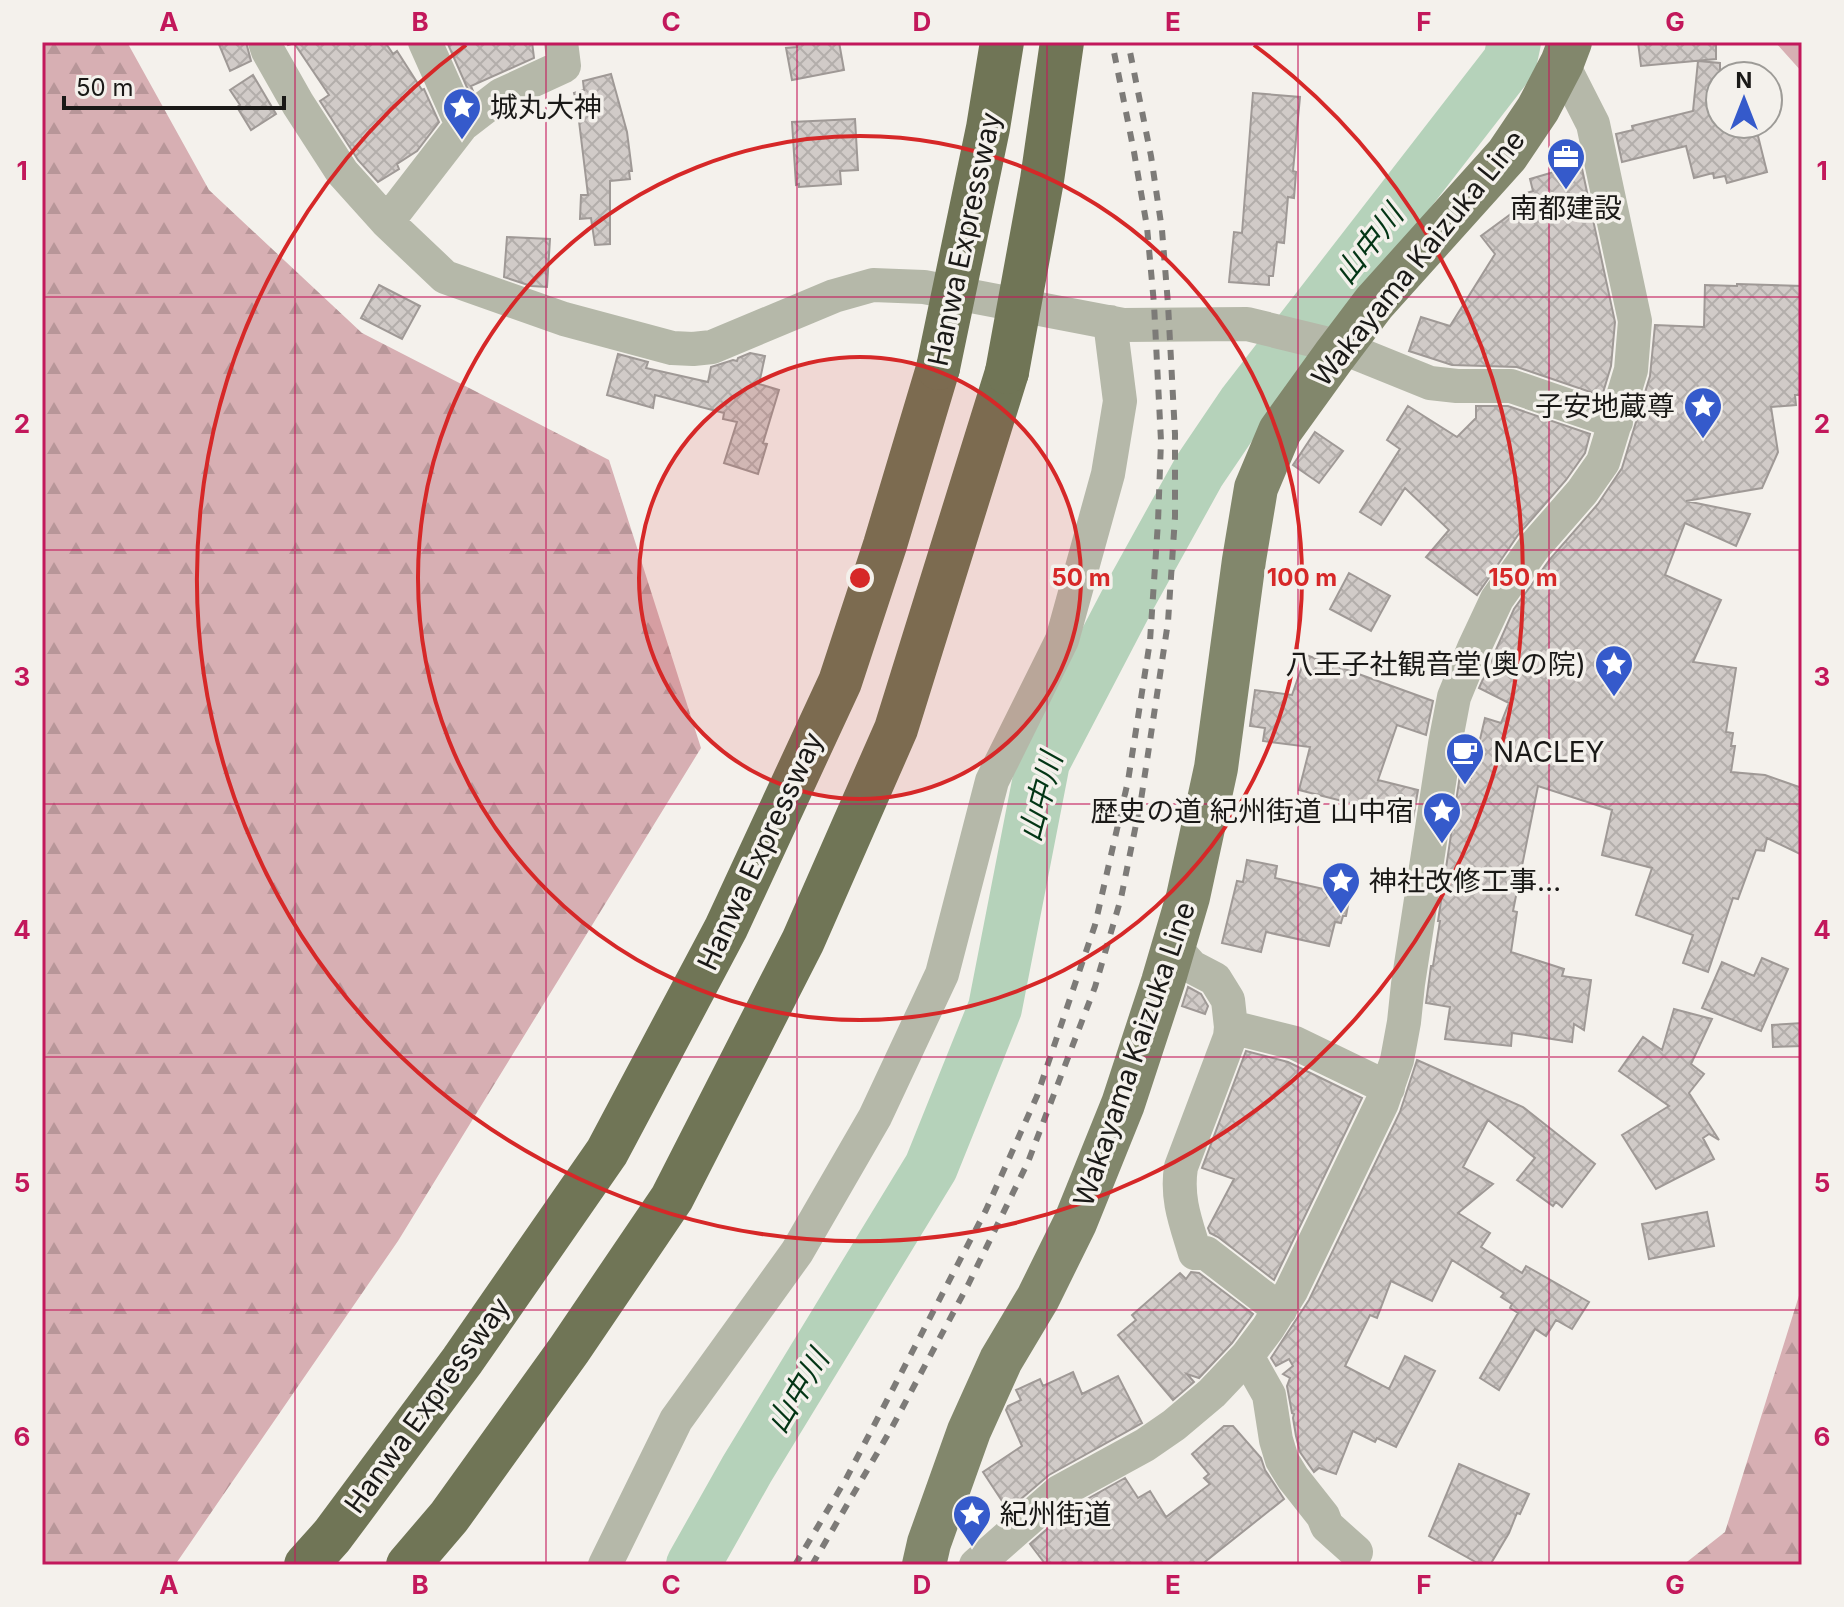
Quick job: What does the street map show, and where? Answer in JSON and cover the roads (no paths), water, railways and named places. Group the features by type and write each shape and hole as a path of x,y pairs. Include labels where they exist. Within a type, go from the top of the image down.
{"highway":[{"name":"Hanwa Expressway","path":"306,1565 332,1536 462,1361 607,1152 726,928 840,682 938,368 988,128 1002,42"},
{"path":"408,1565 477,1479 672,1198 789,968 896,729 1007,372 1042,180 1062,42"}],"main road":[{"name":"Wakayama Kaizuka Line","path":"924,1565 969,1431 1001,1360 1038,1298 1080,1210 1123,1104 1174,947 1216,768 1256,488 1280,431 1328,344 1374,303 1507,155 1538,109 1566,53"}],"street":[{"path":"265,42 298,104 342,172 387,222 445,277 564,319 672,348 693,349 712,347 834,296 873,285 924,287 1123,325 1247,324 1328,344 1430,383 1511,386 1616,422"},
{"path":"425,42 462,125"},
{"path":"387,222 462,125 501,95 564,66 561,42"},
{"path":"976,1565 1059,1492 1145,1445 1174,1425 1212,1393 1247,1356 1291,1291 1388,1088 1404,1022 1442,759 1454,697 1497,599 1534,547 1582,492 1603,462 1631,370 1635,321 1593,124 1566,53"},
{"path":"605,1565 676,1420 797,1252 875,1117 942,974 992,781 1062,640 1108,474 1120,401 1110,322"},
{"path":"1174,947 1192,967 1215,979 1228,1000 1231,1027 1230,1037 1181,1167 1180,1206 1195,1253 1206,1253 1280,1310"},
{"path":"1231,1027 1295,1043 1388,1088"},
{"path":"1247,1356 1269,1395 1282,1460 1327,1526 1356,1552"}],"waterway":[{"name":"山中川","path":"693,1565 747,1469 931,1167 995,1008 1043,762 1127,601 1199,471 1245,403 1510,61 1514,42"}],"railway":[{"path":"795,1565 846,1479 986,1210 1037,1096 1095,925 1128,781 1150,641 1161,441 1147,227 1112,42"},
{"path":"812,1565 890,1431 968,1285 1028,1162 1095,987 1121,898 1141,800 1168,622 1175,517 1175,434 1162,230 1128,42"}],"place":[{"name":"城丸大神","path":"462,141"},
{"name":"南都建設","path":"1566,191"},
{"name":"子安地蔵尊","path":"1703,440"},
{"name":"八王子社観音堂(奥の院)","path":"1614,698"},
{"name":"NACLEY","path":"1465,786"},
{"name":"歴史の道 紀州街道 山中宿","path":"1442,845"},
{"name":"神社改修工事…","path":"1341,915"},
{"name":"紀州街道","path":"972,1548"}]}
